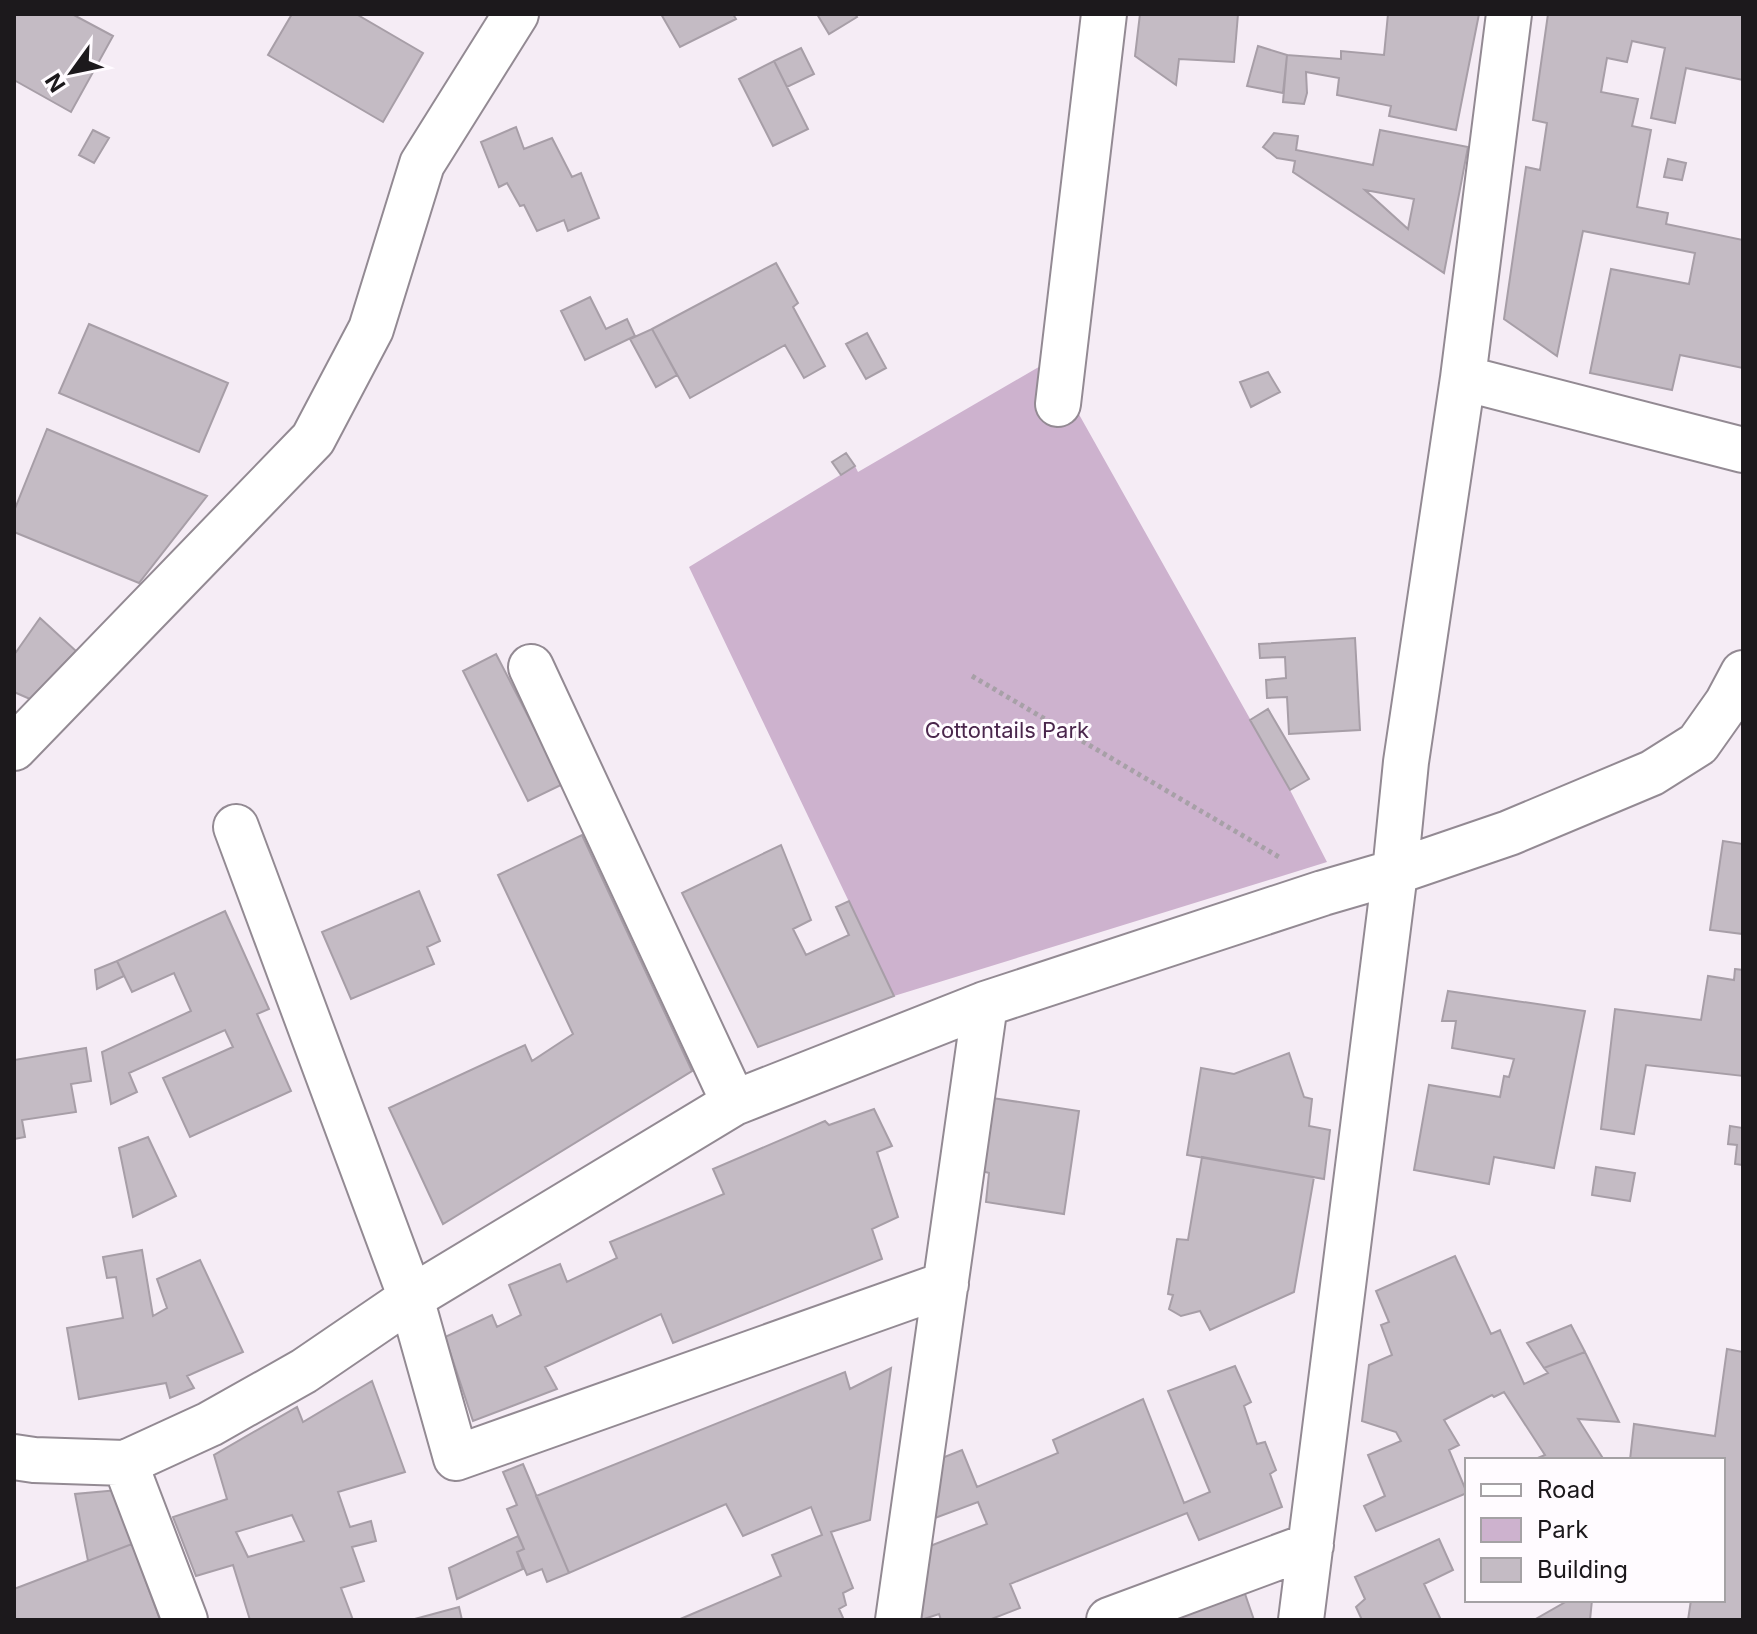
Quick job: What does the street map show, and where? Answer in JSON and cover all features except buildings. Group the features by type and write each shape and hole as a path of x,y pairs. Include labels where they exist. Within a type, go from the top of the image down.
{"street":[{"path":"14,748 313,439 371,329 422,164 516,14"},
{"path":"1058,404 1104,14"},
{"path":"1301,1620 1395,872 1406,762 1463,378 1509,14"},
{"path":"1463,378 1743,450"},
{"path":"531,667 734,1103"},
{"path":"14,1457 125,1463 210,1424 304,1371 411,1298 734,1103 985,1004 1509,833 1652,773 1698,744 1727,703 1743,673"},
{"path":"236,827 411,1298 456,1458 946,1284"},
{"path":"898,1620 985,1004"},
{"path":"125,1463 185,1620"},
{"path":"1109,1620 1311,1545"}],"path":[{"path":"972,676 1285,860 1323,893"}],"green space":[{"name":"Cottontails Park","path":"1049,361 1290,790 1327,862 894,996 689,567 855,466 858,472"}]}
